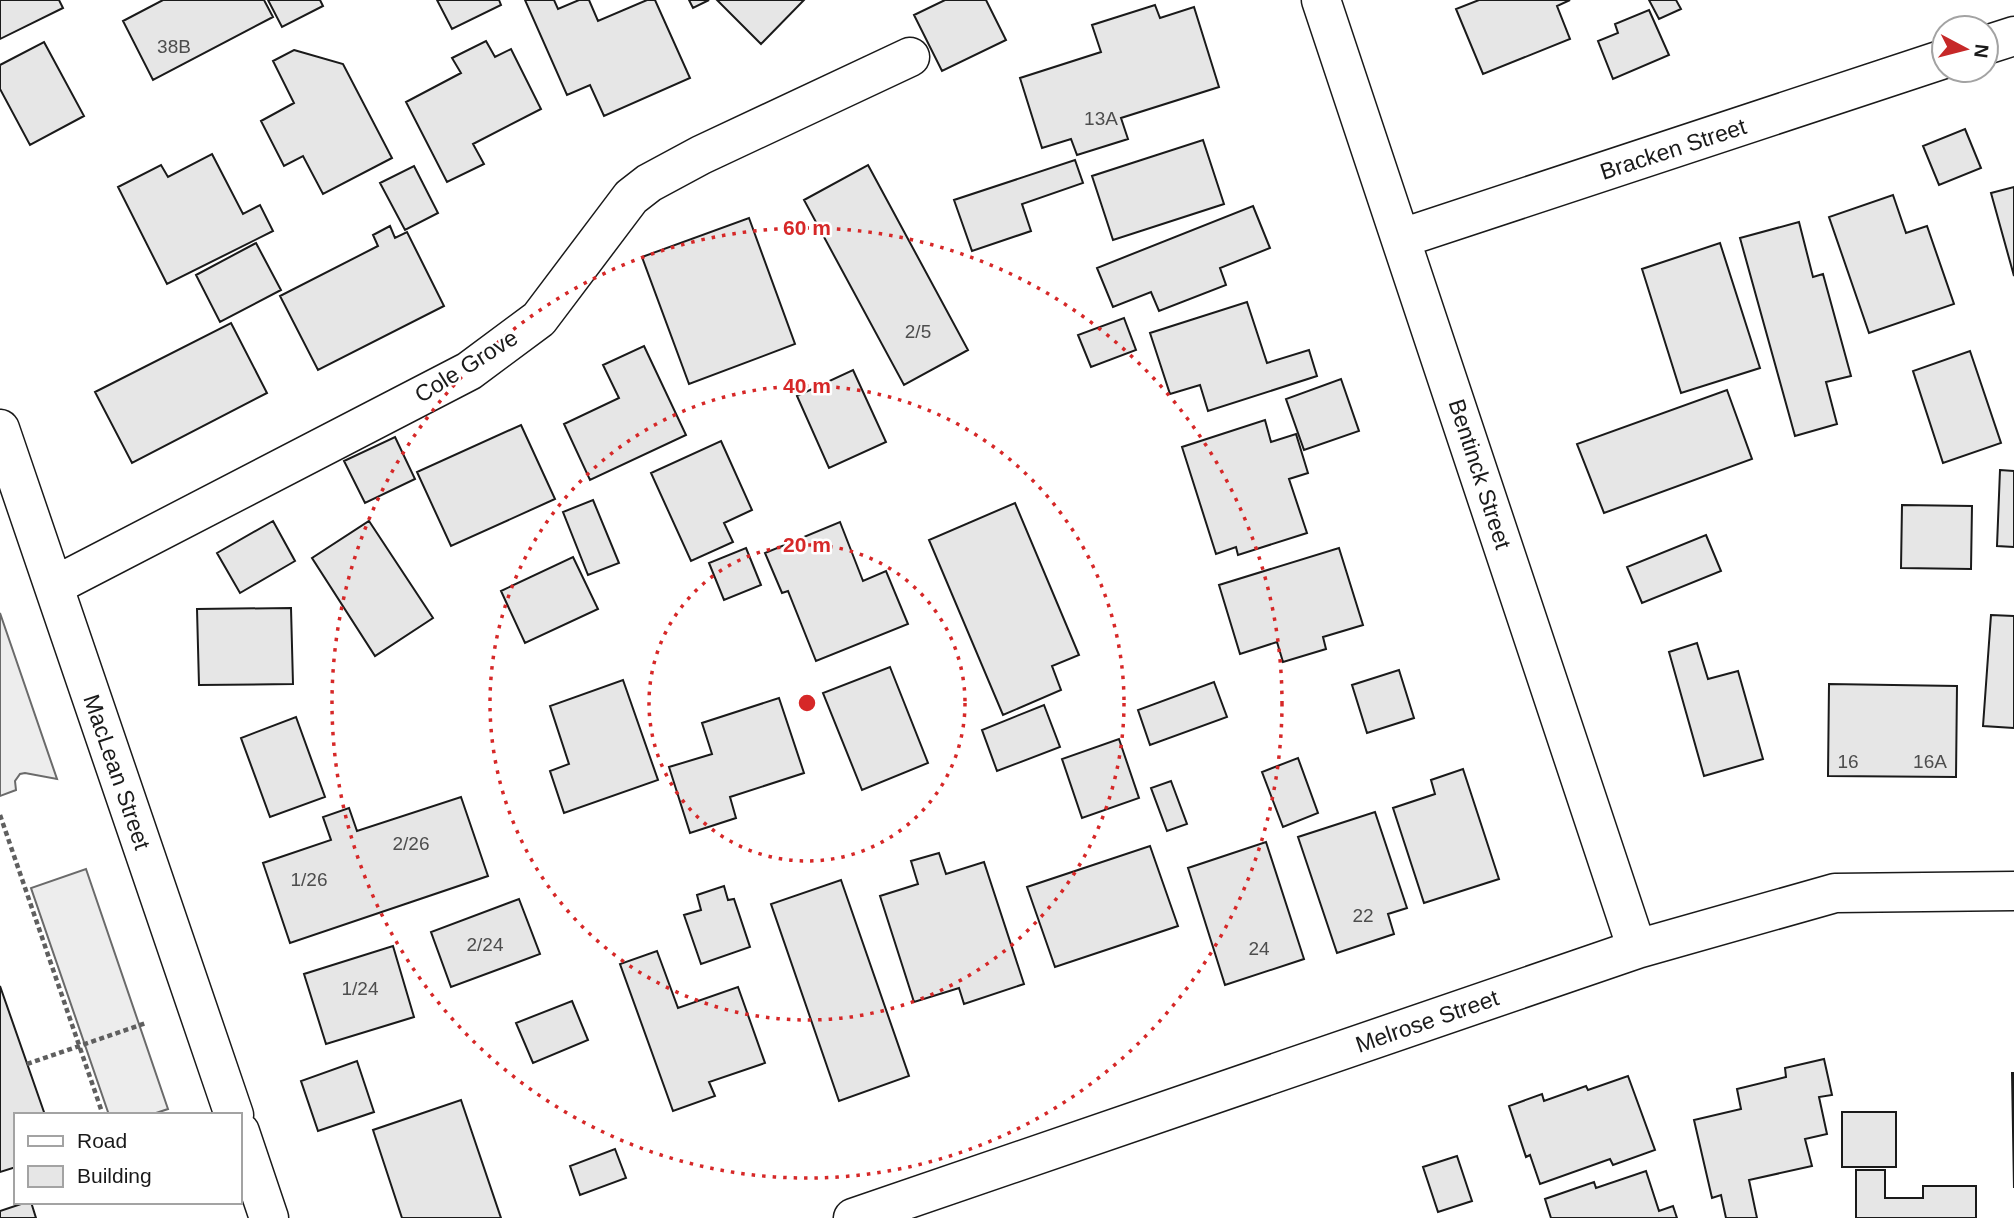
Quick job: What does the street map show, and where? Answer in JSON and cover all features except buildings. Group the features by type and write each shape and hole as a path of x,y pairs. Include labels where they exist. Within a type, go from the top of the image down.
{"street":[{"name":"Bentinck Street","path":"1321,0 1637,949"},
{"name":"Cole Grove","path":"54,586 469,371 539,319 631,198 649,183 701,155 909,57"},
{"name":"Bracken Street","path":"1402,238 1930,64"},
{"name":"MacLean Street","path":"0,429 233,1113"},
{"name":"Melrose Street","path":"853,1218 1637,949 1835,893 2014,891"},
{"path":"242,1138 269,1218"}],"path":[{"path":"0,815 102,1113"},
{"path":"27,1064 146,1023"}],"shaded area":[{"path":"0,613 57,779 20,774 15,781 16,790 0,796"},
{"path":"86,869 168,1109 156,1113 108,1113 31,888"}]}
